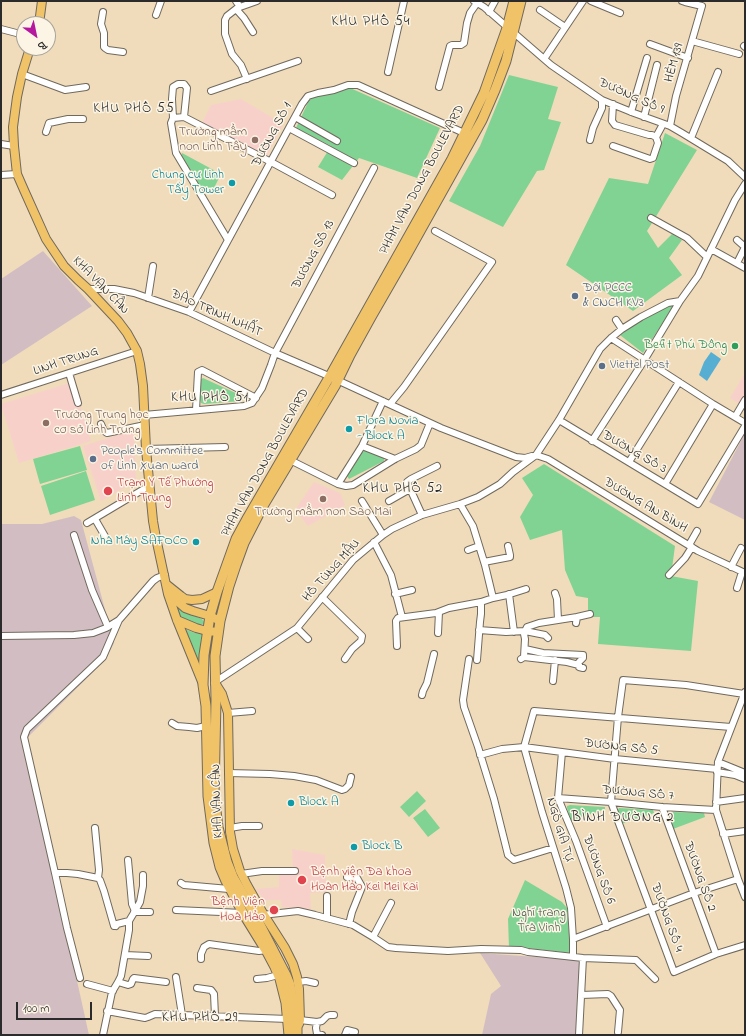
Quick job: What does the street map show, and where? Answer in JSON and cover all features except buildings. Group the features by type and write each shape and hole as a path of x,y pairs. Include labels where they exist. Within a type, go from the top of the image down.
{"highway":[{"name":"PHAM VAN DONG BOULEVARD","path":"289,1035 283,988 275,967 229,889 214,843 210,820 207,771 206,706 203,685 204,654 210,616 236,540 248,517 350,354 409,252 482,120 506,61 514,1"},
{"name":"PHAM VAN DONG BOULEVARD","path":"298,1027 290,985 286,975 259,915 233,877 227,862 218,827 214,795 216,700 215,656 220,621 229,586 244,543 263,506 306,436 334,378 452,159 484,93 521,1"}],"main road":[{"path":"40,16 42,1"},
{"name":"KHA VẠN CÂN","path":"28,56 17,97 13,127 17,174 46,239 64,266 118,321 127,332 137,351 143,386 149,486 156,538 168,594 203,685"},
{"path":"166,584 185,599 192,600 202,598 217,592"},
{"path":"168,594 185,608 210,616 220,621"},
{"path":"177,620 207,631 218,632"},
{"name":"KHA VẠN CÂN","path":"215,682 222,694 228,713 230,838 246,885 259,915 289,954 293,964 298,982 298,1027"}],"street":[{"path":"156,15 161,1"},
{"path":"236,1 238,8 253,32"},
{"path":"247,79 240,65 232,54 225,34 225,20 227,16 238,8 257,1"},
{"path":"388,72 404,1"},
{"path":"489,12 495,1"},
{"path":"544,59 583,1"},
{"path":"591,1 620,13"},
{"name":"HẺM 139","path":"670,126 676,96 702,6 682,1"},
{"path":"439,87 450,46 461,46 464,43 467,23 475,2"},
{"name":"ĐƯỜNG SỐ 9","path":"475,2 489,12 544,59 602,100 670,126 728,161 745,177"},
{"path":"540,10 565,28"},
{"path":"103,12 101,24 104,33 104,47 108,50 123,52"},
{"path":"1,29 16,33"},
{"path":"692,41 739,54"},
{"path":"650,44 688,58"},
{"path":"631,112 646,58"},
{"path":"211,92 298,61"},
{"path":"644,117 657,65"},
{"path":"691,138 718,72"},
{"path":"22,74 65,90 86,87"},
{"path":"184,117 187,88 184,84 178,84 173,86 172,99 172,123 176,153 228,240"},
{"name":"ĐƯỜNG SỐ 1","path":"190,312 302,104 308,96 348,85 358,85 464,133"},
{"path":"590,140 602,108 602,100"},
{"path":"613,104 612,121 615,125 656,137"},
{"path":"173,118 184,117 271,162 332,196"},
{"path":"295,117 337,141"},
{"path":"46,132 49,123 68,119 83,119"},
{"path":"613,146 650,159 653,158 658,143 656,137 663,124"},
{"path":"289,128 354,163"},
{"path":"1,144 14,146"},
{"name":"ĐƯỜNG SỐ 13","path":"256,398 262,388 274,353 374,168"},
{"path":"1,175 17,174"},
{"path":"592,441 645,359 680,300 698,276 735,200 745,184"},
{"path":"651,218 687,238 707,257"},
{"path":"390,404 404,387 492,262 435,231"},
{"path":"737,240 745,247 737,263"},
{"path":"711,249 745,268"},
{"path":"148,298 154,266"},
{"name":"ĐÀO TRINH NHẤT","path":"88,289 114,289 134,293 190,312 274,353 334,378 430,423 516,457 525,458 536,455"},
{"path":"536,455 559,420 600,349 622,329 641,317 668,303 680,300"},
{"path":"616,320 622,329"},
{"path":"611,338 745,423"},
{"name":"LINH TRUNG","path":"1,395 137,351"},
{"path":"144,415 244,406 252,403 256,398 202,370 198,372 196,410"},
{"path":"69,373 78,403"},
{"path":"629,462 679,382"},
{"path":"735,417 745,400"},
{"path":"338,484 362,446 383,401"},
{"path":"665,484 713,404"},
{"name":"ĐƯỜNG SỐ 3","path":"559,420 698,504 745,426"},
{"path":"290,460 338,484 346,486 353,485 395,459 416,449 420,445 430,423"},
{"path":"100,424 107,433 145,425"},
{"path":"362,446 395,459"},
{"path":"146,448 225,447"},
{"name":"HỒ TÙNG MẬU","path":"215,682 297,628 353,560 383,534 422,515 478,497 500,484 536,455"},
{"name":"ĐƯỜNG AN BÌNH","path":"536,455 548,459 691,546 731,567 744,572"},
{"path":"422,515 407,482 411,478 437,466"},
{"path":"87,523 149,486"},
{"path":"389,501 410,489"},
{"path":"362,501 383,534"},
{"path":"460,504 472,526 484,562 493,598"},
{"path":"95,519 106,538"},
{"path":"669,575 685,558 697,531"},
{"path":"74,535 92,590 108,627"},
{"path":"374,542 391,575 402,617"},
{"path":"468,550 479,546"},
{"path":"484,562 510,557 508,546"},
{"path":"731,567 741,548"},
{"path":"737,588 744,572"},
{"path":"1,636 74,635 93,633 108,627 119,620 153,581 165,575"},
{"path":"397,646 396,619 439,612 526,589"},
{"path":"395,594 412,590"},
{"path":"555,593 558,604 558,620"},
{"path":"509,594 514,632"},
{"path":"322,597 362,636 361,641 352,649 345,659"},
{"path":"477,660 481,602"},
{"path":"438,633 439,612"},
{"path":"524,649 543,653 583,655 583,658 579,662 581,667 555,660 523,658 524,634 526,627 539,623 558,620 577,620 590,614"},
{"path":"80,978 67,928 24,737 27,729 103,657 119,620"},
{"path":"297,628 308,639"},
{"path":"479,630 506,632 525,631 545,635 548,638"},
{"path":"422,695 427,683 434,654"},
{"path":"469,659 463,700 494,799 508,855 514,860 553,848"},
{"path":"553,681 555,660"},
{"path":"612,802 618,717 623,680 744,693 717,767 716,810 745,897"},
{"path":"228,713 252,711"},
{"path":"524,746 534,711 731,727"},
{"path":"172,723 177,726 197,728 206,726"},
{"name":"ĐƯỜNG SỐ 5","path":"480,755 502,749 524,746 615,759 717,767"},
{"name":"NGÔ GIA TỰ","path":"524,746 571,908 573,939 572,956"},
{"name":"ĐƯỜNG SỐ 6","path":"562,752 558,798 576,841 607,927"},
{"path":"717,767 745,773"},
{"path":"717,767 745,779"},
{"path":"228,773 294,776 316,780 342,790 349,785 351,777"},
{"name":"ĐƯỜNG SỐ 7","path":"558,798 662,808 716,810"},
{"path":"716,802 745,798"},
{"name":"ĐƯỜNG SỐ 4","path":"612,802 674,972 716,954 745,946"},
{"name":"ĐƯỜNG SỐ 2","path":"662,808 716,954"},
{"path":"230,828 259,826"},
{"path":"95,828 100,870 98,878 104,891 114,926"},
{"path":"723,834 745,830"},
{"path":"128,860 134,912"},
{"path":"242,874 262,870 295,871"},
{"path":"55,873 78,874 98,878"},
{"path":"103,1035 107,1011 113,991 121,976 129,923 140,902 143,886 143,875"},
{"path":"347,877 357,878 362,887 349,924"},
{"path":"573,939 738,879"},
{"path":"181,883 184,885 229,889"},
{"path":"327,896 327,918"},
{"path":"373,937 390,903"},
{"path":"176,910 243,913"},
{"path":"259,915 298,911 349,924 388,947 396,948 448,951 481,949 521,950 583,958 636,960 655,979"},
{"path":"134,912 150,912"},
{"path":"201,959 201,954 204,947 209,944 259,951 266,950"},
{"path":"125,955 148,956"},
{"path":"579,1035 583,958"},
{"path":"258,979 278,975"},
{"path":"176,977 182,1015"},
{"path":"118,982 128,985 131,984 134,978 166,982"},
{"path":"298,982 306,981 315,983"},
{"path":"87,984 113,991"},
{"path":"196,988 211,990 214,994 215,1016"},
{"path":"581,995 608,994 612,996 620,1010 618,1032"},
{"path":"107,1011 145,1018 155,1014 288,1019"},
{"path":"298,1027 322,1022 327,1016 334,1015"},
{"path":"317,1022 316,1028 318,1034 322,1035"},
{"path":"345,1035 347,1030 355,1032"}],"shaded area":[{"name":"Trường mầm non Linh Tây","path":"241,99 283,124 267,156 202,123 211,105"},
{"path":"43,251 92,306 1,365 1,279"},
{"path":"745,373 745,407 730,398"},
{"name":"Trường Trung học cơ sở Linh Trung","path":"73,382 91,441 19,463 1,404"},
{"path":"134,430 136,481 101,501 83,446"},
{"path":"745,433 745,520 709,502"},
{"name":"Trường mầm non Sao Mai","path":"314,482 340,493 345,505 308,526 295,510"},
{"path":"74,516 81,520 114,643 106,659 26,739 26,750 89,1035 1,1035 1,524 42,524"},
{"name":"Bệnh viện Đa khoa Hoàn Hảo Kei Mei Kai","path":"292,849 325,855 326,892 310,893 311,909 282,907 281,900 264,900 256,889 279,887 279,872 293,872"},
{"path":"480,953 580,960 578,1035 482,1035 491,994 501,986"}],"green space":[{"path":"509,75 558,87 548,119 561,122 544,170 537,171 503,227 449,201 480,146"},
{"path":"348,87 440,128 417,178 359,158 342,180 318,167 331,146 296,128 310,98"},
{"path":"665,133 697,150 647,231 658,248 672,234 682,240 669,258 682,275 633,311 566,265 609,178 648,184"},
{"path":"182,153 221,174 211,194 201,189 181,156"},
{"path":"675,304 643,353 620,335 624,330 633,326 647,316"},
{"path":"203,378 240,395 244,399 241,401 201,403 199,383"},
{"path":"80,446 87,470 40,484 33,459"},
{"path":"366,450 384,457 384,461 349,479 347,476 362,452"},
{"path":"544,464 675,546 671,576 698,581 691,651 598,644 600,617 588,617 588,598 576,596 565,570 562,530 530,540 520,517 533,495 522,478"},
{"path":"86,471 95,500 50,515 41,486"},
{"path":"175,603 185,612 202,619 204,624 196,625 181,618"},
{"path":"185,629 195,633 204,632 201,669"},
{"path":"417,791 426,801 409,817 400,807"},
{"path":"567,806 605,807 605,809 571,821 567,808"},
{"path":"619,808 653,810 654,813 621,824 617,811"},
{"path":"425,809 440,828 428,837 413,818"},
{"path":"673,812 704,813 705,817 673,829 669,816"},
{"name":"Nghĩ trang Trà Vinh","path":"525,880 562,902 567,908 571,953 527,948 509,948 508,919"}],"water":[{"path":"711,352 721,359 707,381 699,375 704,362"}],"place":[{"name":"Trường mầm non Linh Tây","path":"255,140"},
{"name":"Chung cư Linh Tây Tower","path":"232,183"},
{"name":"Đội PCCC & CNCH KV3","path":"575,296"},
{"name":"Befit Phú Đông","path":"735,346"},
{"name":"Viettel Post","path":"602,366"},
{"name":"Trường Trung học cơ sở Linh Trung","path":"46,423"},
{"name":"Flora Novia - Block A","path":"349,429"},
{"name":"People's Committee of Linh Xuan ward","path":"93,459"},
{"name":"Trạm Y Tế Phường Linh Trung","path":"108,491"},
{"name":"Trường mầm non Sao Mai","path":"323,499"},
{"name":"Nhà Máy SAFOCO","path":"196,542"},
{"name":"Block A","path":"291,803"},
{"name":"Block B","path":"354,847"},
{"name":"Bệnh viện Đa khoa Hoàn Hảo Kei Mei Kai","path":"302,880"},
{"name":"Bệnh Viện Hoà Hảo","path":"274,910"}],"district":[{"name":"KHU PHỐ 54","path":"371,23"},
{"name":"KHU PHỐ 55","path":"134,110"},
{"name":"KHU PHỐ 51","path":"210,399"},
{"name":"KHU PHỐ 52","path":"403,490"},
{"name":"BÌNH ĐƯỜNG 2","path":"623,819"},
{"name":"KHU PHỐ 29","path":"200,1019"}]}
